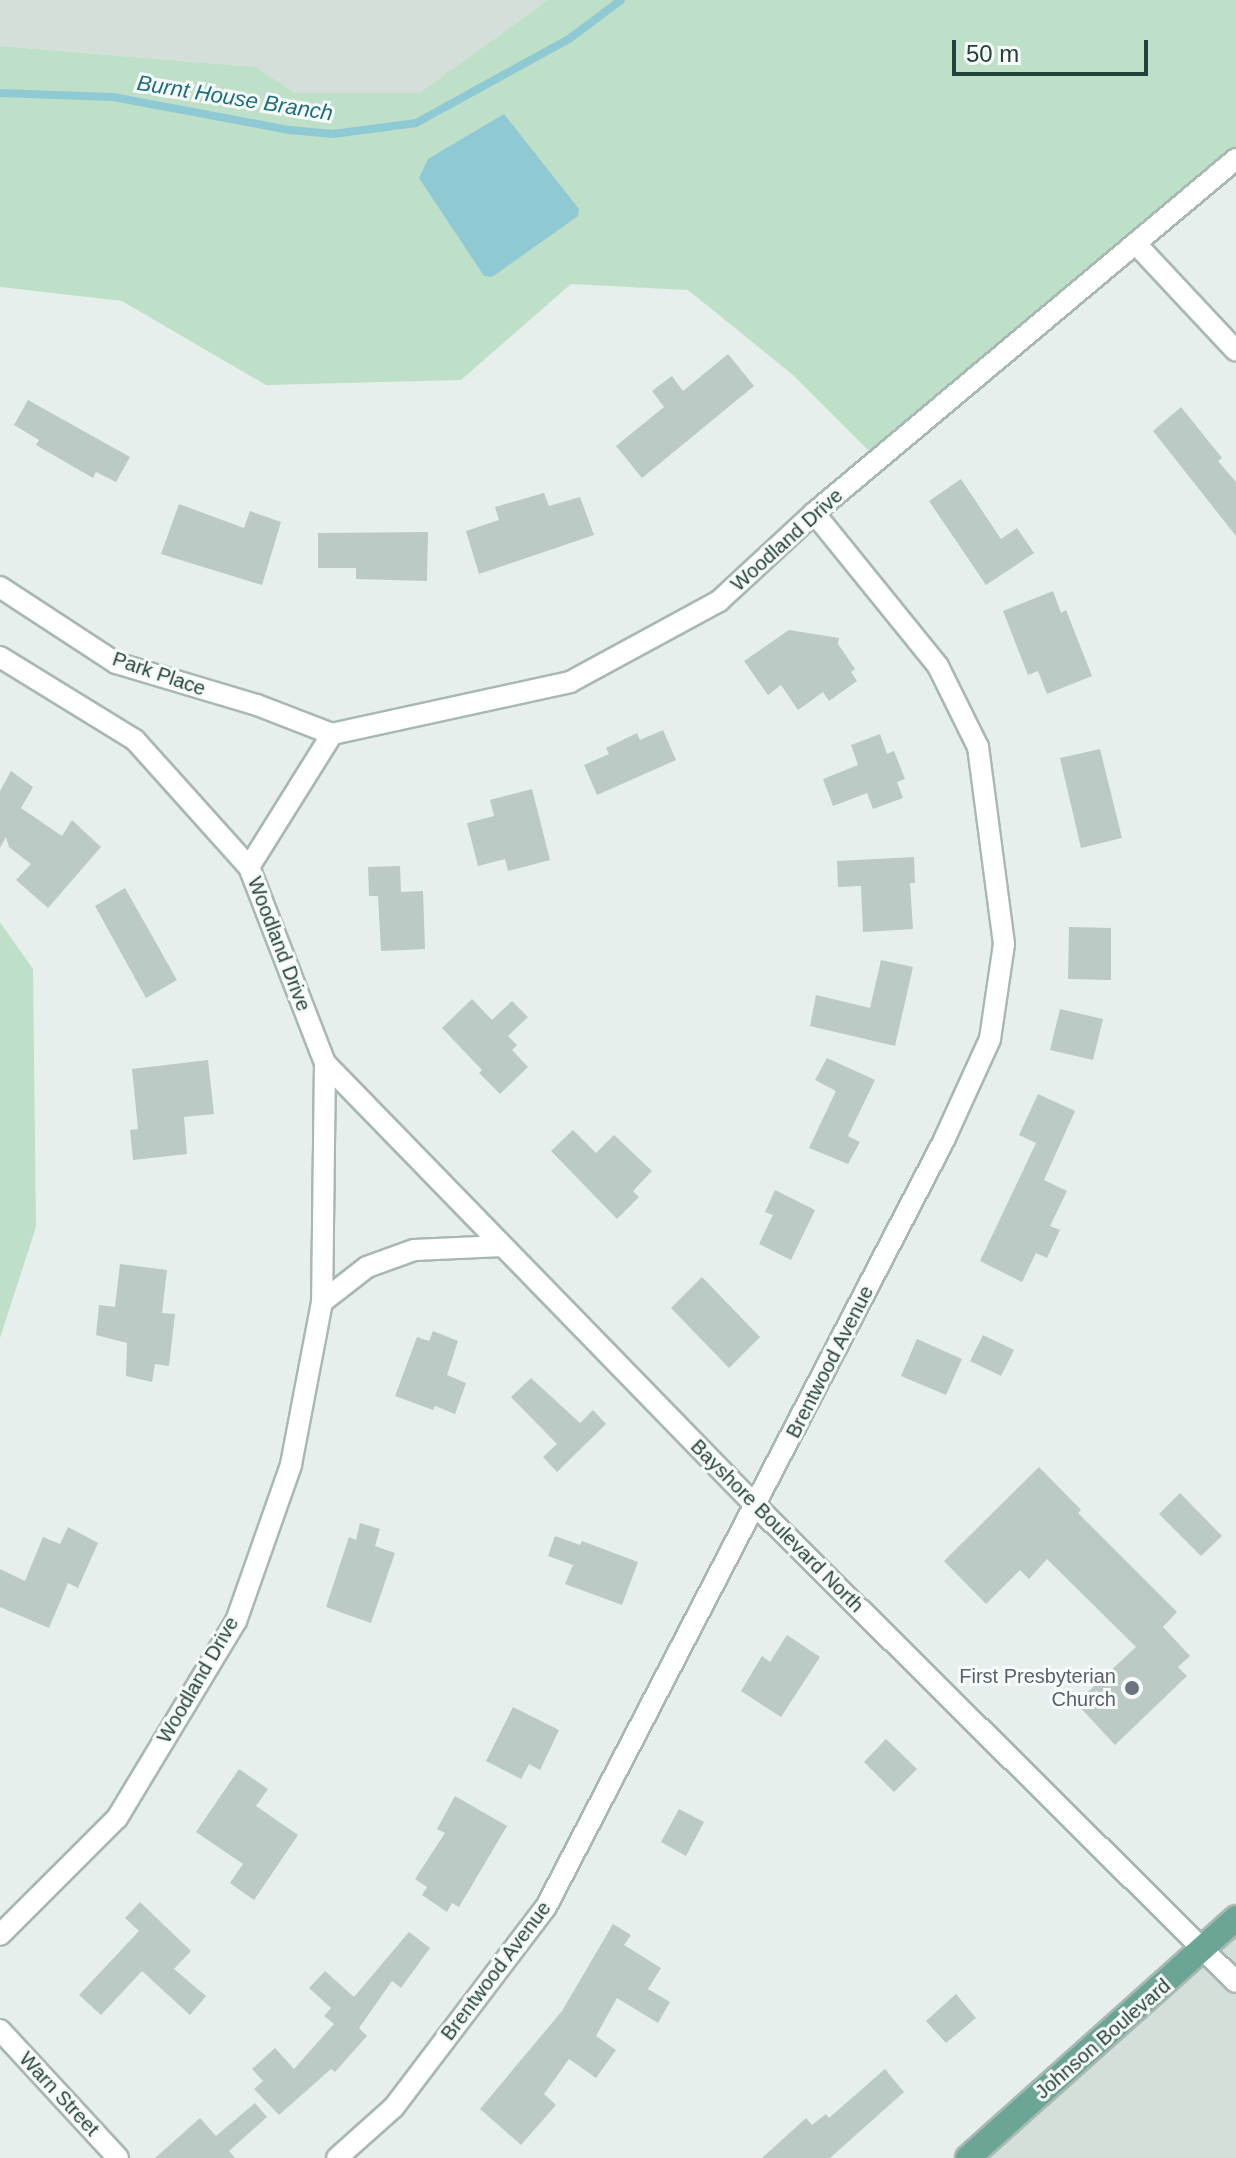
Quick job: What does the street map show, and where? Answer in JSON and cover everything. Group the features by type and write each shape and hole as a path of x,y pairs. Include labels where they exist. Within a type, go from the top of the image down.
{"main road":[{"name":"Johnson Boulevard","path":"968,2158 1203,1951 1236,1918"}],"street":[{"name":"Woodland Drive","path":"0,1935 117,1818 236,1621 291,1465 322,1302 325,1063 249,867 332,734 570,682 719,601 814,513 1236,159"},
{"path":"1136,244 1236,351"},
{"name":"Brentwood Avenue","path":"337,2158 394,2107 546,1907 944,1140 990,1039 1004,944 978,747 938,666 814,513"},
{"name":"Park Place","path":"0,587 116,663 257,705 332,734"},
{"path":"0,657 135,740 249,867"},
{"name":"Bayshore Boulevard North","path":"325,1063 756,1506 1236,1982"},
{"path":"322,1302 367,1267 414,1250 502,1246"},
{"name":"Warn Street","path":"0,2030 118,2158"}],"shaded area":[{"path":"0,0 548,0 419,93 295,93 256,67 0,46"},
{"path":"1236,1918 1236,2158 968,2158"}],"green space":[{"path":"548,0 1236,0 1236,159 878,460 793,375 688,290 571,284 461,380 266,385 122,301 0,287 0,46 256,67 295,93 419,93"},
{"path":"0,922 33,969 36,1227 0,1338"}],"water":[{"path":"504,114 579,209 578,216 492,277 484,276 419,178 428,159"}],"building":[{"path":"728,354 754,386 642,478 616,446 664,407 652,391 672,376 683,391"},
{"path":"28,400 130,457 116,482 96,472 93,478 36,445 39,440 14,425"},
{"path":"1181,407 1222,458 1218,461 1236,482 1236,536 1153,431"},
{"path":"961,479 1001,539 1017,528 1034,553 986,585 929,501"},
{"path":"544,493 549,506 580,497 594,535 479,574 466,531 499,520 495,507"},
{"path":"179,504 244,528 250,511 281,522 262,585 161,554"},
{"path":"428,532 427,581 356,579 356,568 318,568 318,533"},
{"path":"1053,591 1061,613 1066,610 1092,676 1047,694 1038,671 1028,675 1003,611"},
{"path":"789,630 839,638 838,644 855,669 851,672 857,681 829,701 823,692 798,710 781,685 768,695 744,661"},
{"path":"663,730 676,760 597,795 584,765 609,754 606,748 637,733 640,740"},
{"path":"880,734 887,754 894,751 905,779 897,782 903,798 873,809 867,793 833,806 823,779 858,765 851,745"},
{"path":"1100,749 1122,838 1081,848 1060,758"},
{"path":"11,771 33,787 21,808 62,836 72,820 101,847 48,908 16,880 31,864 9,847 6,837 0,848 0,791"},
{"path":"532,789 550,860 508,871 505,859 478,866 467,823 494,816 490,800"},
{"path":"914,857 915,883 910,883 913,929 863,932 861,886 838,887 837,861"},
{"path":"400,866 401,892 423,891 425,949 381,951 378,896 369,896 368,867"},
{"path":"125,888 177,980 146,998 95,906"},
{"path":"1069,927 1111,928 1111,980 1068,979"},
{"path":"881,960 913,967 895,1046 810,1026 816,995 870,1008"},
{"path":"472,999 492,1020 512,1001 528,1017 508,1036 517,1045 512,1050 528,1067 500,1094 442,1028"},
{"path":"1060,1009 1103,1019 1093,1060 1050,1050"},
{"path":"827,1058 875,1080 848,1136 860,1142 848,1164 809,1148 836,1091 815,1080"},
{"path":"208,1060 214,1114 184,1117 187,1154 133,1160 130,1130 138,1129 132,1069"},
{"path":"1038,1094 1075,1111 1044,1180 1067,1191 1050,1226 1060,1230 1047,1258 1036,1253 1022,1282 980,1261 1036,1143 1019,1135"},
{"path":"573,1130 596,1153 614,1135 652,1171 633,1191 639,1197 617,1219 551,1151"},
{"path":"775,1190 815,1210 791,1260 759,1244 773,1215 765,1212"},
{"path":"120,1264 167,1270 162,1313 175,1314 169,1366 155,1364 152,1382 126,1376 127,1343 96,1335 99,1305 115,1307"},
{"path":"702,1277 760,1337 729,1368 671,1308"},
{"path":"433,1331 458,1341 447,1375 466,1383 455,1414 435,1406 433,1410 395,1396 417,1337 429,1341"},
{"path":"983,1335 1014,1350 1001,1376 970,1361"},
{"path":"917,1339 962,1359 946,1395 901,1376"},
{"path":"531,1378 580,1423 593,1410 606,1424 557,1472 543,1457 557,1444 511,1397"},
{"name":"First Presbyterian Church","path":"1039,1467 1081,1510 1078,1513 1177,1612 1163,1627 1190,1656 1178,1667 1187,1676 1115,1745 1076,1703 1136,1647 1047,1559 1029,1579 1020,1570 986,1604 944,1561"},
{"path":"1180,1493 1222,1536 1201,1556 1159,1514"},
{"path":"360,1523 380,1529 375,1546 395,1553 371,1623 326,1607 349,1537 356,1540"},
{"path":"68,1527 98,1543 78,1588 68,1583 49,1628 0,1607 0,1569 25,1581 43,1537 60,1544"},
{"path":"555,1536 580,1545 582,1541 638,1562 622,1605 565,1584 573,1565 548,1556"},
{"path":"787,1635 820,1657 781,1717 741,1691 762,1656 770,1662"},
{"path":"513,1707 559,1730 540,1770 529,1764 521,1779 486,1761"},
{"path":"886,1739 917,1769 894,1792 864,1762"},
{"path":"239,1769 268,1789 256,1806 298,1835 254,1900 230,1883 243,1864 196,1832"},
{"path":"455,1796 507,1826 459,1907 452,1903 447,1912 422,1895 427,1887 415,1879 445,1833 437,1829"},
{"path":"679,1809 704,1822 686,1856 661,1842"},
{"path":"140,1902 191,1951 174,1969 206,1996 190,2015 142,1971 101,2015 79,1995 139,1931 125,1918"},
{"path":"613,1924 631,1935 624,1945 661,1968 648,1989 670,2002 658,2023 617,1998 596,2036 616,2050 596,2078 569,2059 544,2094 556,2105 521,2145 480,2109 562,2011"},
{"path":"409,1932 430,1948 401,1988 392,1981 359,2028 367,2036 335,2072 331,2069 279,2115 254,2089 263,2081 252,2069 275,2048 294,2069 334,2024 324,2016 331,2008 309,1988 325,1971 354,1997"},
{"path":"956,1994 976,2018 946,2043 926,2021"},
{"path":"885,2069 904,2092 830,2158 762,2158 806,2118 812,2125 826,2114 829,2118"},
{"path":"255,2103 267,2117 229,2151 235,2158 155,2158 200,2118 216,2136"}],"waterway":[{"name":"Burnt House Branch","path":"0,93 113,97 290,130 333,134 416,123 569,39 621,0"}],"place":[{"name":"First Presbyterian Church","path":"1132,1688"}]}
